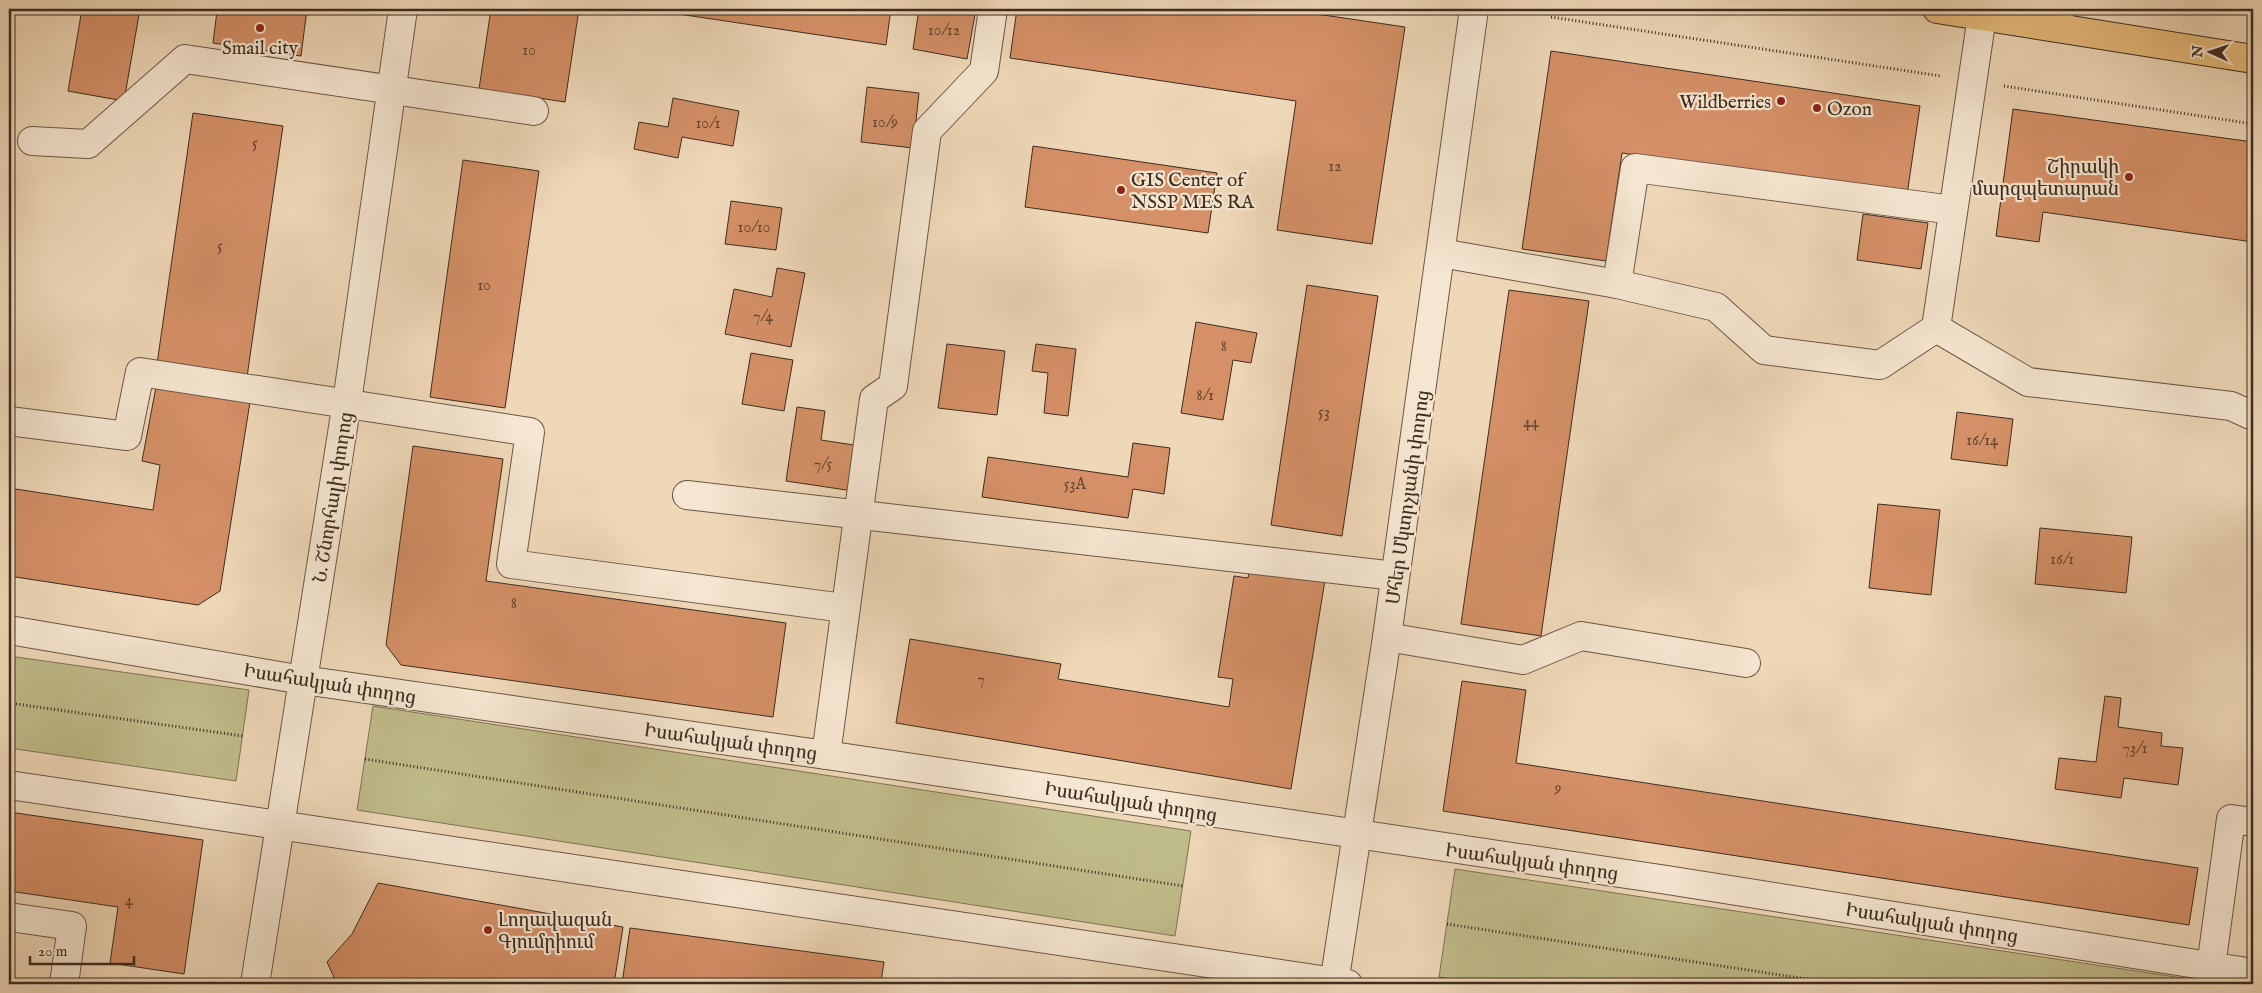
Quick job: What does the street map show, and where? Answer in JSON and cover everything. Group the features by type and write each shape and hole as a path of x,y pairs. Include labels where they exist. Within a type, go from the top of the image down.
{"highway":[{"path":"1937,9 1982,16 2059,18 2253,58"}],"street":[{"name":"Ն. Շնորհալի փողոց","path":"255,984 347,402 403,9"},
{"path":"826,755 844,608 874,399 893,386 927,131 984,71 993,9"},
{"name":"Մհեր Մկտրչյանի փողոց","path":"1339,984 1357,836 1387,637 1474,9"},
{"path":"1440,253 1617,284 1716,307 1764,350 1880,365 1936,328 1982,16"},
{"path":"32,141 88,144 185,59 534,111"},
{"path":"1617,284 1635,168 1953,210"},
{"path":"1936,328 2028,382 2231,406 2253,416"},
{"path":"9,421 127,436 140,372 347,402 530,432 511,564 844,608"},
{"path":"687,495 1395,576"},
{"name":"Իսահակյան փողոց","path":"9,630 303,680 826,755 1357,836 1667,880 2253,973"},
{"path":"1387,637 1523,660 1582,636 1746,664"},
{"path":"9,785 280,824 1339,984"},
{"path":"2211,967 2231,819 2253,822"},
{"path":"9,917 72,926 64,984"}],"path":[{"path":"1551,17 2253,124"},
{"path":"9,703 243,736"},
{"path":"365,759 1183,886"},
{"path":"1447,924 1839,984"}],"shaded area":[{"path":"9,656 249,690 236,781 9,748"},
{"path":"373,706 1191,831 1175,936 357,810"},
{"path":"1455,869 2223,984 1489,984 1439,977"}],"building":[{"path":"82,9 140,9 124,101 68,91"},
{"name":"Smail city","path":"227,9 307,9 301,56 213,43 217,11 227,12"},
{"path":"491,9 579,9 565,102 479,89"},
{"path":"645,9 891,9 886,45"},
{"path":"919,9 976,9 967,59 913,49"},
{"path":"1017,9 1283,9 1405,27 1372,244 1277,230 1296,101 1010,58"},
{"path":"1551,51 1920,106 1907,195 1622,153 1606,261 1522,249"},
{"path":"867,87 919,93 913,148 861,142"},
{"path":"673,98 739,111 733,146 682,137 678,158 634,149 639,122 668,127"},
{"name":"Շիրակի մարզպետարան","path":"2013,109 2253,142 2253,242 2043,212 2039,242 1996,236"},
{"path":"193,113 283,126 247,377 157,364"},
{"name":"GIS Center of NSSP MES RA","path":"1033,146 1217,173 1208,233 1025,207"},
{"path":"463,160 539,171 505,408 430,397"},
{"path":"731,201 782,208 776,250 725,244"},
{"path":"1863,214 1928,223 1921,269 1857,260"},
{"path":"777,268 805,273 791,347 725,334 734,289 772,297"},
{"path":"1307,285 1378,296 1342,536 1271,525"},
{"path":"1509,290 1589,301 1541,636 1461,624"},
{"path":"1196,322 1257,333 1251,363 1233,360 1223,420 1181,413"},
{"path":"947,344 1005,351 997,415 938,408"},
{"path":"1036,344 1076,349 1068,416 1044,413 1048,373 1032,371"},
{"path":"751,353 793,360 784,411 742,404"},
{"path":"156,387 250,402 220,591 198,605 9,576 9,488 153,510 160,465 142,461"},
{"path":"797,407 825,411 821,440 860,446 853,491 786,481"},
{"path":"1957,412 2013,419 2007,466 1951,459"},
{"path":"1133,443 1170,448 1164,494 1133,489 1128,518 982,497 988,457 1128,477"},
{"path":"413,446 503,459 486,581 786,623 773,717 401,665 386,645"},
{"path":"1878,504 1940,510 1931,595 1869,588"},
{"path":"2040,528 2132,537 2126,593 2035,584"},
{"path":"1250,567 1325,580 1291,789 896,723 910,639 1061,664 1058,679 1229,707 1233,679 1218,677 1234,576 1248,578"},
{"path":"1462,681 1526,690 1516,763 2198,868 2189,925 1443,811"},
{"path":"2105,696 2121,698 2118,727 2162,733 2161,746 2183,748 2178,785 2124,778 2121,798 2055,789 2059,758 2096,762"},
{"path":"9,812 203,840 184,974 110,963 118,907 9,891"},
{"name":"Լողավազան Գյումրիում","path":"378,883 623,927 614,984 337,984 327,962 352,934"},
{"path":"630,928 884,962 881,982 901,984 622,984"}],"place":[{"name":"Smail city","path":"260,28"},
{"name":"Wildberries","path":"1781,101"},
{"name":"Ozon","path":"1817,108"},
{"name":"Շիրակի մարզպետարան","path":"2129,177"},
{"name":"GIS Center of NSSP MES RA","path":"1121,190"},
{"name":"Լողավազան Գյումրիում","path":"488,930"}]}
